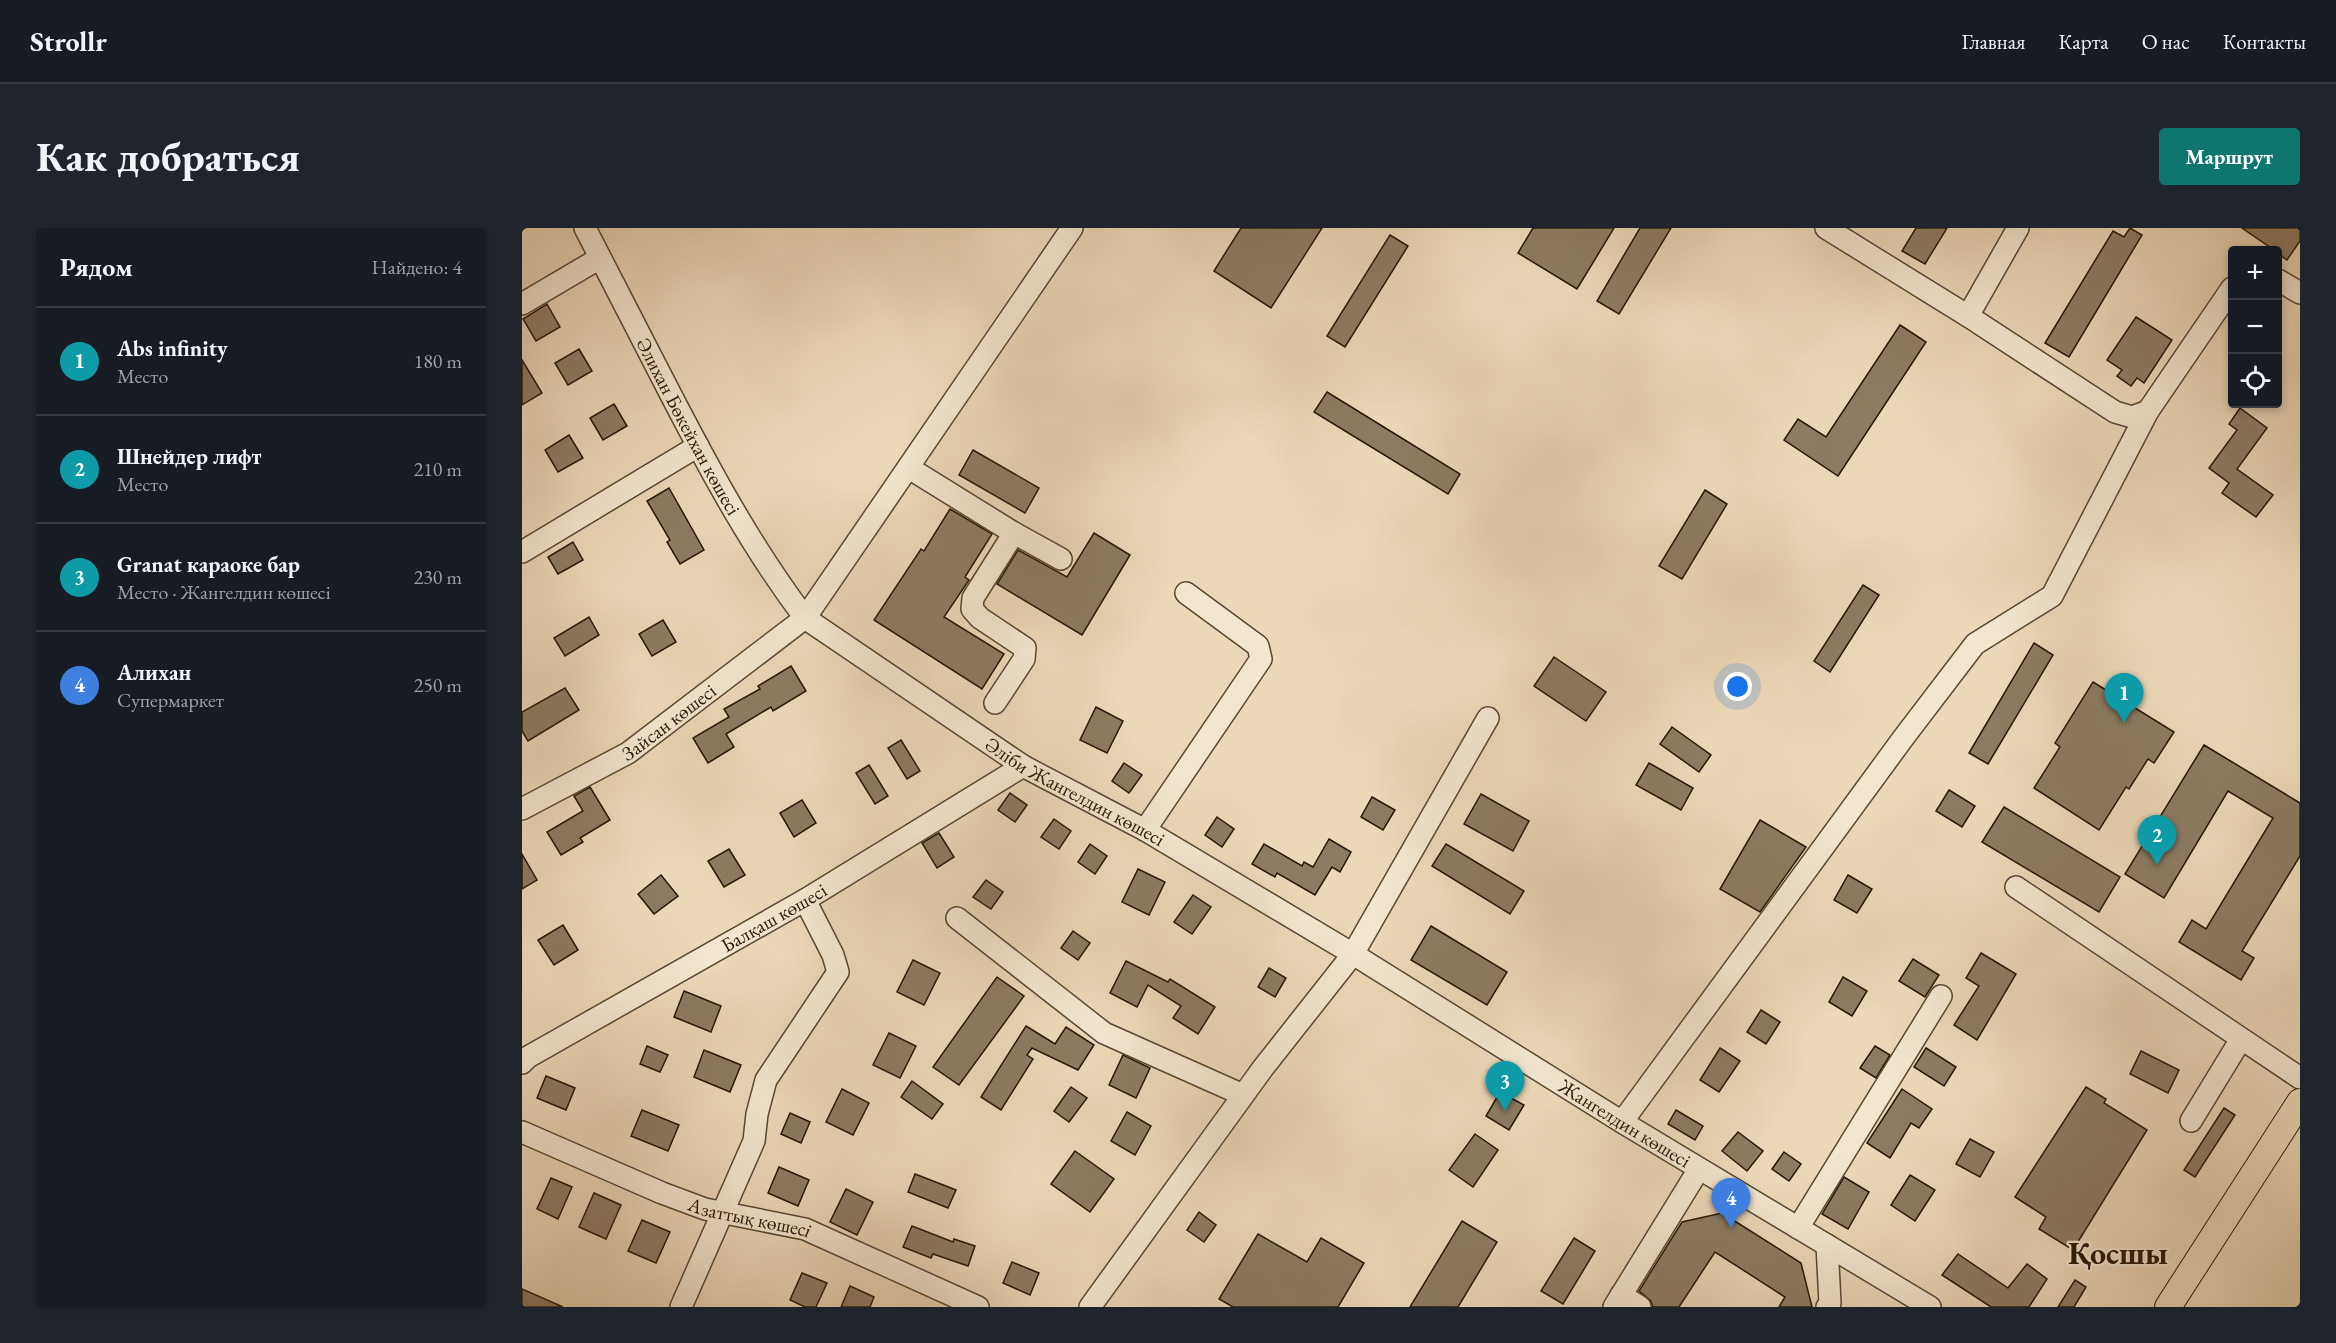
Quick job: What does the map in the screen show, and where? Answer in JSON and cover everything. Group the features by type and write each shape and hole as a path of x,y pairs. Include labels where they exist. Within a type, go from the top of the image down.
{"main road":[{"path":"2168,1307 2300,1102"}],"street":[{"name":"Әлихан Бөкейхан көшесі","path":"585,228 698,446 747,535 779,584 805,618"},
{"name":"Зайсан көшесі","path":"522,809 628,753 805,618 1072,228"},
{"path":"1826,228 1968,316 2115,412 2132,417 2148,411"},
{"path":"1968,316 2018,228"},
{"path":"522,304 600,258"},
{"path":"2282,282 2300,293"},
{"path":"1622,1122 1904,737 1975,644 2052,596 2148,411 2228,294"},
{"path":"522,552 698,446"},
{"path":"909,468 1014,533 1061,559"},
{"path":"995,703 1024,659 1025,648 980,618 972,609 973,598 1014,533"},
{"path":"1145,831 1261,659 1258,646 1186,593"},
{"name":"Әліби Жангелдин көшесі","path":"805,618 1023,766 1145,831 1353,954"},
{"path":"1090,1307 1243,1095 1353,954 1488,718"},
{"name":"Балқаш көшесі","path":"522,1063 528,1056 805,900 1023,766"},
{"path":"2016,887 2300,1078"},
{"path":"681,1307 754,1141 757,1114 766,1080 838,972 833,955 805,900"},
{"path":"957,918 1104,1033 1243,1095"},
{"name":"Жангелдин көшесі","path":"1353,954 1622,1122 1930,1307"},
{"path":"1798,1228 1941,996"},
{"path":"2191,1121 2241,1039"},
{"name":"Азаттық көшесі","path":"522,1132 662,1193 721,1214 805,1229 978,1307"},
{"path":"1640,1307 1617,1301 1699,1169"},
{"path":"1827,1245 1830,1303 1827,1307"}],"building":[{"path":"1241,228 1322,228 1271,308 1214,271"},
{"path":"1533,228 1614,228 1577,289 1518,253"},
{"path":"1640,228 1671,228 1619,314 1597,301"},
{"path":"1916,228 1947,228 1925,264 1902,251"},
{"path":"2130,228 2142,235 2069,357 2045,343 2113,231 2124,237"},
{"path":"2242,228 2300,228 2300,241 2287,260 2282,256 2282,246 2268,246"},
{"path":"1390,235 1408,246 1345,347 1327,336"},
{"path":"547,304 560,327 536,341 523,319"},
{"path":"2136,317 2172,340 2144,383 2137,378 2131,386 2117,376 2122,370 2107,360"},
{"path":"1900,325 1926,342 1838,476 1784,440 1798,419 1826,437"},
{"path":"579,349 592,371 568,385 555,363"},
{"path":"522,360 542,393 522,405"},
{"path":"1327,392 1460,474 1448,494 1314,412"},
{"path":"614,404 627,426 603,440 590,418"},
{"path":"2240,408 2267,428 2237,469 2273,495 2256,517 2222,493 2229,483 2209,468 2237,430 2229,424"},
{"path":"569,435 583,458 558,472 545,450"},
{"path":"973,450 1039,488 1025,513 959,475"},
{"path":"669,488 704,550 680,564 667,542 670,540 647,501"},
{"path":"1705,490 1727,504 1682,579 1659,566"},
{"path":"950,509 992,534 965,577 969,580 944,617 1004,654 982,689 874,620 921,549 924,551"},
{"path":"1094,533 1130,555 1082,635 997,584 1018,550 1067,577"},
{"path":"573,542 583,560 558,574 548,557"},
{"path":"1863,585 1879,595 1830,672 1814,661"},
{"path":"589,617 599,635 565,656 554,638"},
{"path":"663,620 676,642 652,656 639,634"},
{"path":"2034,643 2053,655 1988,764 1969,753"},
{"path":"1554,657 1606,692 1586,721 1534,686"},
{"path":"791,666 806,691 773,711 771,707 726,734 734,747 708,763 693,738 729,717 724,709 760,689 758,686"},
{"path":"2093,682 2174,732 2154,763 2148,759 2129,789 2126,787 2099,830 2034,788 2060,747 2055,743"},
{"path":"565,688 579,710 528,741 522,731 522,712"},
{"path":"1096,707 1123,721 1107,753 1080,740"},
{"path":"1672,727 1711,755 1699,772 1660,744"},
{"path":"901,740 920,771 907,779 888,748"},
{"path":"2204,745 2300,803 2300,856 2242,951 2254,958 2241,980 2179,942 2192,920 2206,929 2273,818 2228,791 2164,898 2125,874"},
{"path":"1124,763 1142,775 1129,793 1112,781"},
{"path":"1649,763 1693,788 1681,810 1636,785"},
{"path":"869,765 888,796 875,804 856,773"},
{"path":"590,787 610,820 580,838 583,842 561,855 547,832 583,811 574,796"},
{"path":"1949,790 1975,806 1962,827 1936,811"},
{"path":"1010,793 1027,805 1015,822 998,810"},
{"path":"1481,794 1529,821 1513,851 1464,824"},
{"path":"1372,797 1395,810 1383,830 1361,817"},
{"path":"802,800 816,823 794,837 780,813"},
{"path":"2004,807 2120,877 2099,912 1982,842"},
{"path":"1217,817 1234,829 1222,847 1205,835"},
{"path":"1054,819 1071,831 1059,849 1041,837"},
{"path":"1760,820 1806,847 1760,912 1720,889"},
{"path":"939,833 954,857 937,868 922,843"},
{"path":"1329,839 1351,852 1340,872 1332,867 1315,895 1277,873 1275,877 1252,864 1264,844 1302,866 1304,862 1313,867"},
{"path":"1090,844 1107,856 1095,874 1078,862"},
{"path":"1446,844 1524,891 1510,914 1432,866"},
{"path":"729,849 745,875 724,887 708,861"},
{"path":"522,854 537,880 522,889"},
{"path":"1138,869 1165,882 1149,915 1122,902"},
{"path":"661,875 678,896 654,914 638,894"},
{"path":"1848,875 1872,889 1857,913 1834,900"},
{"path":"986,880 1003,892 991,909 973,897"},
{"path":"1193,895 1211,907 1192,934 1174,922"},
{"path":"563,925 578,950 554,965 538,940"},
{"path":"1431,926 1507,972 1487,1005 1411,960"},
{"path":"1073,931 1090,943 1078,960 1061,948"},
{"path":"1981,953 2016,974 1977,1040 1954,1025 1979,986 1966,978"},
{"path":"1913,959 1939,975 1925,997 1899,981"},
{"path":"913,960 940,973 924,1005 897,992"},
{"path":"1126,961 1168,982 1170,979 1215,1007 1198,1034 1173,1018 1181,1006 1148,985 1137,1007 1110,993"},
{"path":"1269,968 1286,978 1275,997 1258,987"},
{"path":"997,977 1024,996 959,1085 933,1067"},
{"path":"1843,977 1867,991 1852,1016 1829,1002"},
{"path":"684,991 721,1006 711,1032 674,1017"},
{"path":"1761,1010 1780,1022 1766,1044 1747,1032"},
{"path":"1026,1026 1055,1044 1066,1027 1094,1045 1078,1070 1032,1048 1027,1055 1033,1059 1001,1110 981,1097"},
{"path":"889,1033 916,1046 900,1078 873,1065"},
{"path":"647,1046 668,1055 660,1072 640,1064"},
{"path":"1875,1046 1890,1055 1876,1078 1860,1068"},
{"path":"1720,1048 1740,1061 1719,1092 1700,1080"},
{"path":"1926,1048 1956,1067 1944,1086 1914,1067"},
{"path":"704,1050 741,1065 730,1092 694,1077"},
{"path":"2141,1051 2179,1070 2168,1093 2130,1074"},
{"path":"1123,1055 1150,1068 1136,1098 1109,1085"},
{"path":"546,1076 575,1088 566,1110 537,1098"},
{"path":"912,1081 943,1104 932,1119 901,1097"},
{"path":"1071,1087 1087,1098 1069,1122 1054,1111"},
{"path":"2086,1087 2106,1099 2104,1103 2147,1130 2073,1250 2039,1229 2046,1217 2015,1197"},
{"path":"842,1089 869,1103 853,1135 826,1122"},
{"path":"1902,1089 1932,1109 1919,1128 1911,1123 1890,1158 1867,1143"},
{"path":"1500,1092 1524,1105 1509,1130 1486,1116"},
{"path":"2224,1108 2235,1115 2195,1177 2184,1170"},
{"path":"642,1110 679,1125 668,1151 631,1136"},
{"path":"1676,1110 1703,1126 1695,1140 1668,1124"},
{"path":"1127,1112 1151,1126 1135,1155 1111,1141"},
{"path":"790,1113 810,1122 801,1143 781,1134"},
{"path":"1738,1132 1763,1151 1747,1171 1722,1151"},
{"path":"1475,1134 1498,1150 1473,1187 1449,1170"},
{"path":"1970,1139 1994,1152 1980,1177 1956,1164"},
{"path":"1075,1151 1114,1179 1090,1212 1051,1184"},
{"path":"1784,1152 1801,1164 1789,1181 1772,1169"},
{"path":"779,1167 809,1180 798,1206 768,1193"},
{"path":"915,1174 956,1190 948,1208 908,1192"},
{"path":"1910,1175 1935,1190 1915,1221 1891,1205"},
{"path":"1844,1177 1869,1192 1848,1229 1822,1214"},
{"path":"551,1178 572,1187 558,1219 537,1209"},
{"path":"846,1189 873,1202 857,1235 830,1222"},
{"path":"594,1193 621,1205 606,1239 579,1227"},
{"path":"1199,1212 1216,1225 1204,1242 1187,1230"},
{"path":"1722,1213 1801,1263 1812,1307 1779,1307 1785,1297 1715,1252 1679,1307 1653,1307 1651,1301 1639,1291 1682,1222"},
{"path":"642,1220 670,1232 656,1263 628,1251"},
{"path":"1462,1221 1497,1242 1458,1307 1410,1307"},
{"path":"912,1226 953,1242 954,1239 975,1246 968,1266 933,1254 931,1258 903,1247"},
{"path":"1258,1234 1307,1262 1321,1238 1364,1263 1338,1307 1233,1307 1219,1299"},
{"path":"1574,1238 1595,1251 1563,1304 1541,1291"},
{"path":"1958,1254 2008,1288 2027,1264 2047,1279 2029,1307 1991,1307 1942,1275"},
{"path":"1012,1262 1039,1273 1030,1295 1003,1283"},
{"path":"802,1273 827,1283 816,1307 805,1307 790,1300"},
{"path":"2075,1280 2086,1287 2074,1307 2058,1307"},
{"path":"850,1286 874,1297 870,1307 841,1307"},
{"path":"522,1289 563,1307 522,1307"}],"place":[{"name":"Abs infinity","path":"2124,723"},
{"name":"Шнейдер лифт","path":"2157,865"},
{"name":"Granat караоке бар","path":"1505,1111"},
{"name":"Алихан","path":"1731,1228"}],"district":[{"name":"Қосшы","path":"2118,1253"}]}
